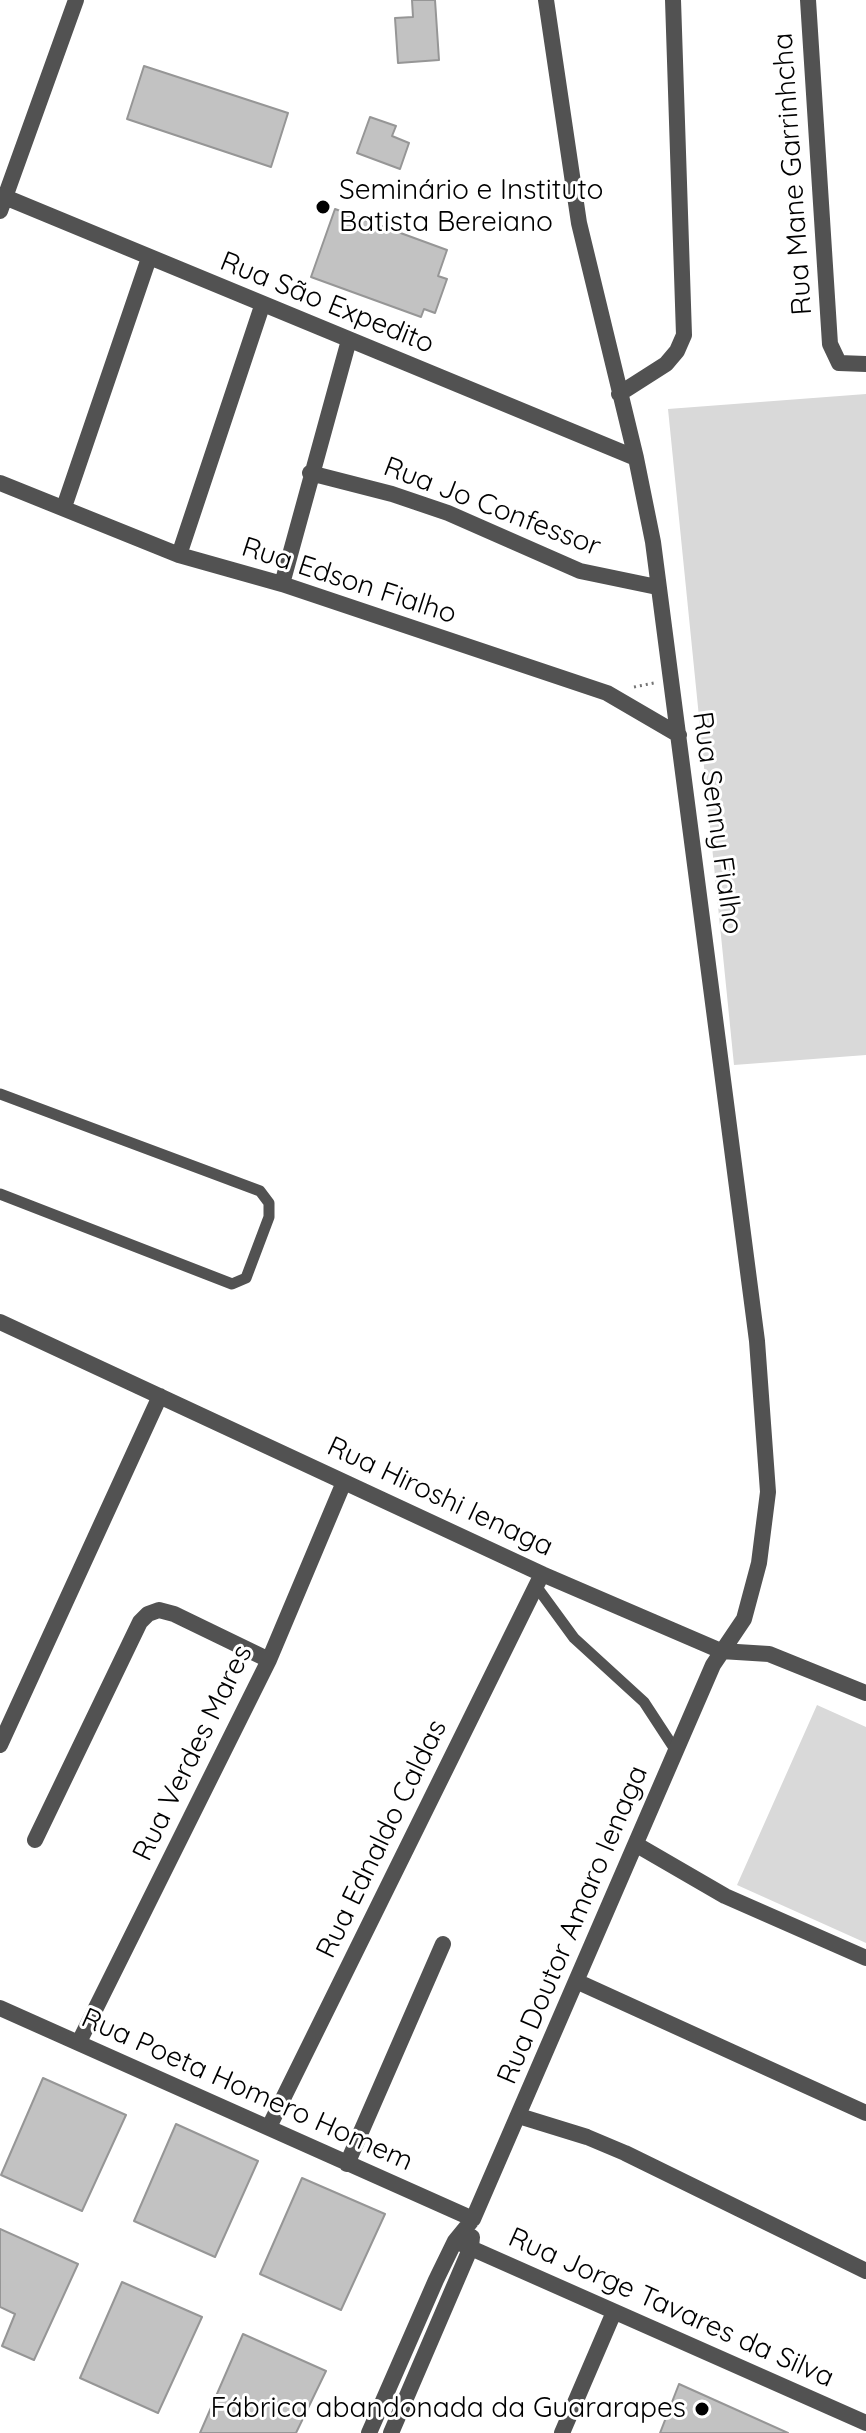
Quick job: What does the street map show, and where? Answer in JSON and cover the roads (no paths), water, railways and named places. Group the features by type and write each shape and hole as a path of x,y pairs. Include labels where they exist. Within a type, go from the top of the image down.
{"street":[{"path":"2,201 76,0"},
{"name":"Rua Senny Fialho","path":"546,0 579,223 636,458 657,587 757,1341 768,1455 765,1528 751,1600 737,1634 721,1651"},
{"path":"619,394 666,364 677,351 684,335 673,0"},
{"name":"Rua Mane Garrinhcha","path":"808,0 830,344 839,363 866,364"},
{"name":"Rua São Expedito","path":"2,201 636,458"},
{"path":"64,507 149,258"},
{"path":"179,555 262,306"},
{"path":"282,584 349,340"},
{"name":"Rua Jo Confessor","path":"310,473 392,494 448,513 580,571 657,587"},
{"name":"Rua Edson Fialho","path":"0,483 179,555 282,584 607,693 679,735"},
{"name":"Rua Hiroshi Ienaga","path":"0,1322 344,1482 539,1580 721,1651 769,1654 866,1693"},
{"path":"0,1745 160,1396"},
{"name":"Rua Verdes Mares","path":"79,2042 269,1660 344,1482"},
{"name":"Rua Ednaldo Caldas","path":"269,2127 539,1580"},
{"path":"35,1840 140,1622 148,1614 159,1610 174,1614 269,1660"},
{"name":"Rua Doutor Amaro Ienaga","path":"473,2219 721,1651"},
{"path":"637,1845 725,1896 866,1958"},
{"path":"347,2164 443,1944"},
{"path":"576,1981 866,2113"},
{"name":"Rua Poeta Homero Homem","path":"0,2008 473,2219"},
{"path":"519,2116 587,2137 625,2153 866,2271"},
{"path":"391,2433 473,2219"},
{"path":"369,2433 463,2244"},
{"name":"Rua Jorge Tavares da Silva","path":"463,2244 866,2423"},
{"path":"562,2433 614,2312"}],"lane":[{"path":"0,1094 260,1191 269,1203 269,1217 246,1278 232,1284 0,1194"},
{"path":"539,1580 574,1638 644,1702 676,1751"}],"place":[{"name":"Seminário e Instituto Batista Bereiano","path":"323,207"},
{"name":"Fábrica abandonada da Guararapes","path":"702,2409"}]}
